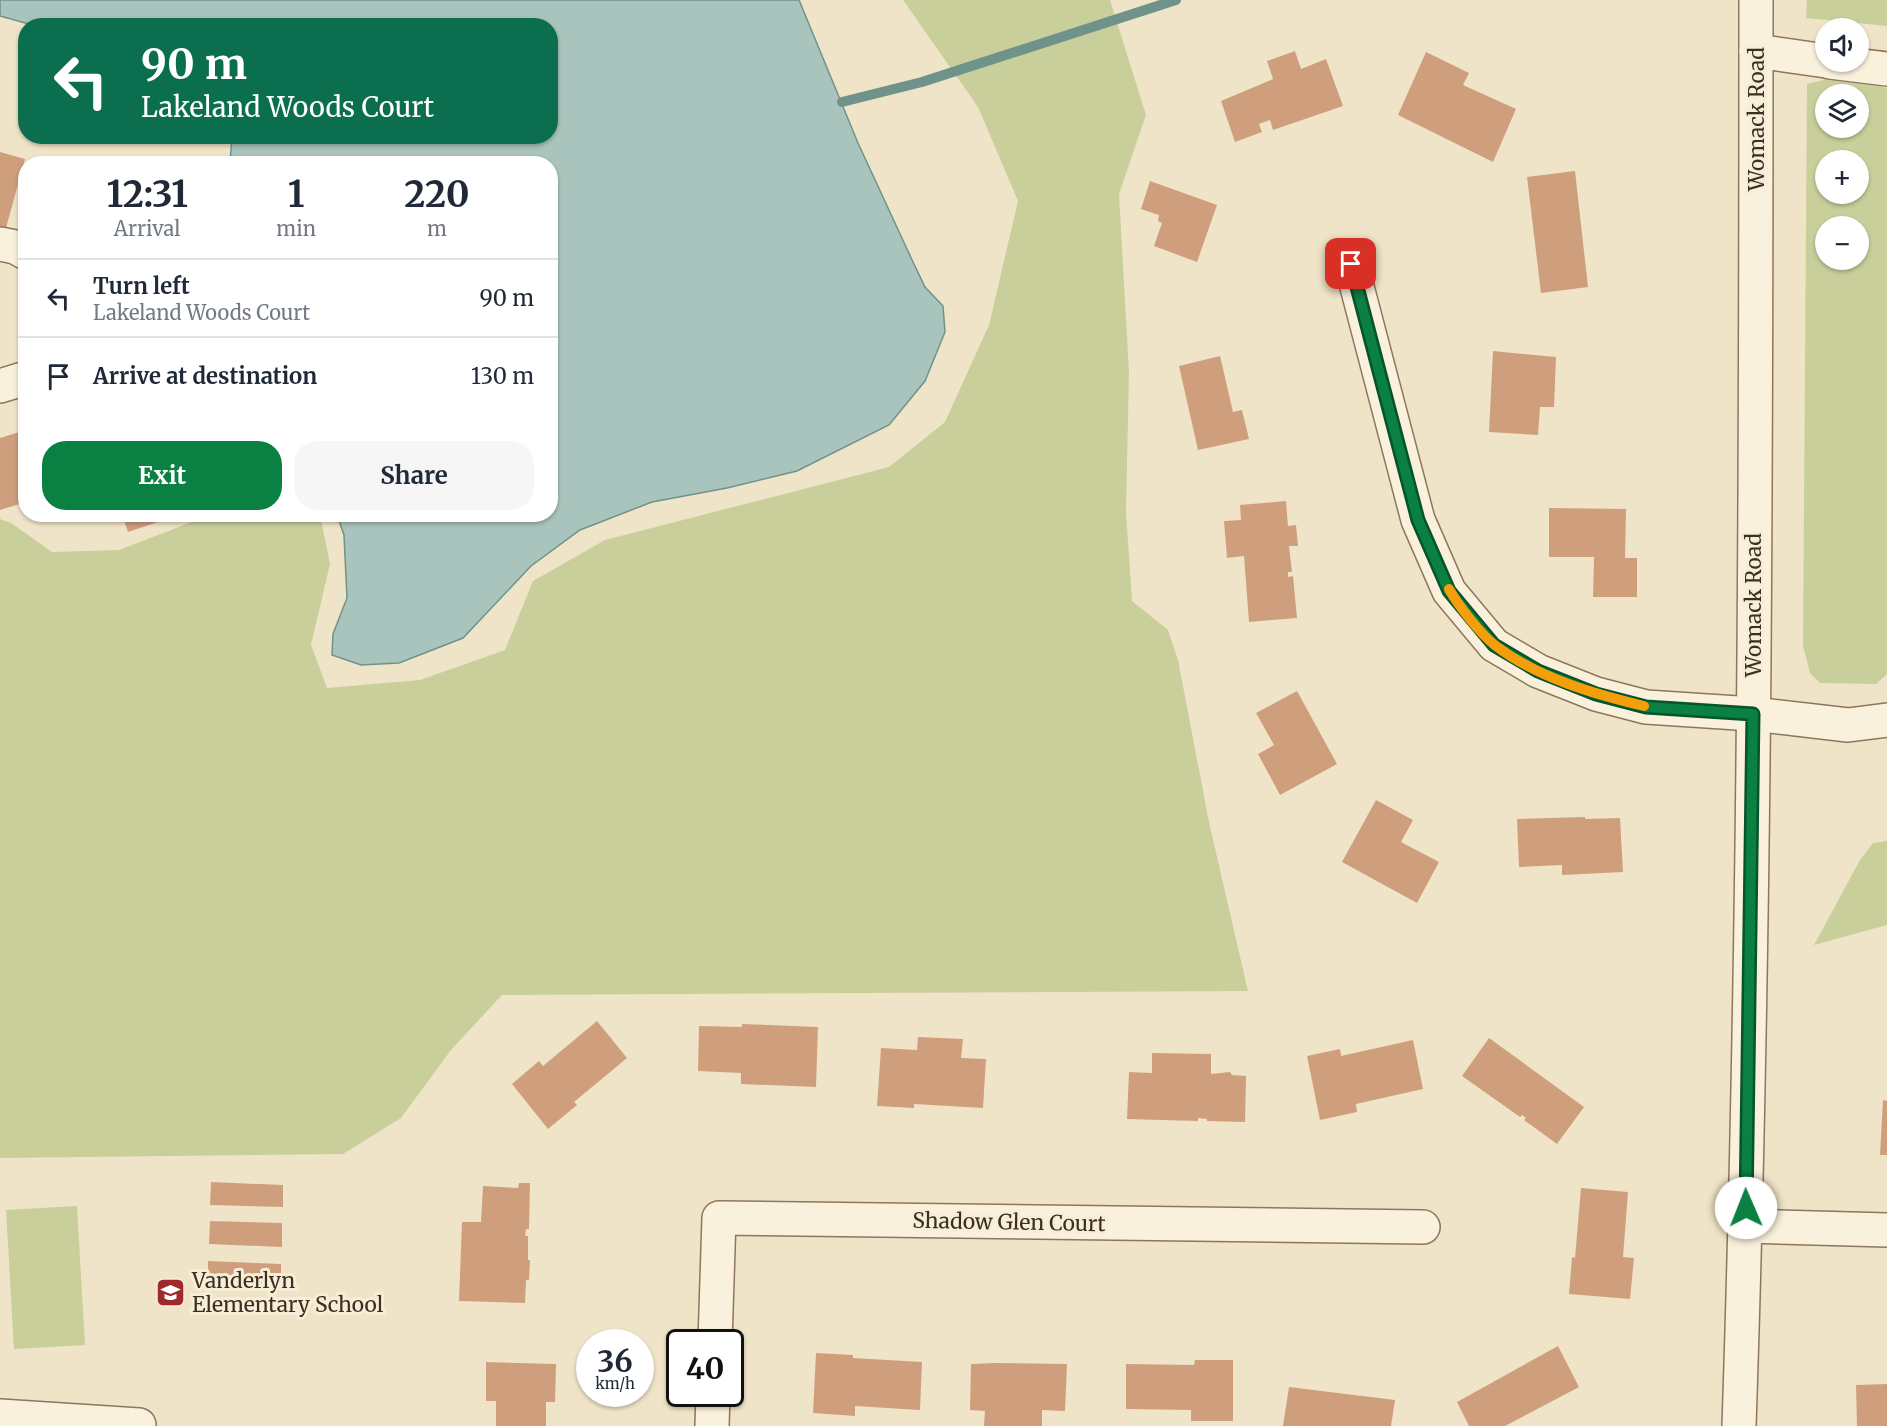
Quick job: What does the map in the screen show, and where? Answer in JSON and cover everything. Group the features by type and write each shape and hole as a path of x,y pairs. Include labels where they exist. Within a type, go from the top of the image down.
{"street":[{"name":"Womack Road","path":"1739,1426 1746,1226 1753,714 1756,0"},
{"path":"1756,51 1815,59"},
{"path":"1869,67 1887,69"},
{"path":"0,244 18,249"},
{"path":"1351,264 1418,520 1449,591 1494,645 1538,671 1596,694 1646,707 1753,714 1848,725 1887,720"},
{"path":"0,386 18,380"},
{"name":"Shadow Glen Court","path":"715,1329 719,1218 1423,1227"},
{"path":"1746,1226 1887,1230"},
{"path":"712,1426 713,1407"},
{"path":"0,1416 140,1425"}],"green space":[{"path":"903,0 1110,0 1146,115 1119,194 1129,372 1126,512 1132,601 1168,630 1178,660 1209,822 1248,991 502,995 451,1050 401,1118 343,1154 0,1158 0,519 11,523 52,552 119,550 192,522 321,522 330,564 311,645 327,688 420,680 505,650 533,581 605,540 889,467 945,422 989,325 1018,201 978,107"},
{"path":"1807,0 1887,0 1887,26 1869,24 1869,18 1806,18"},
{"path":"1840,76 1887,88 1887,674 1876,684 1820,683 1810,673 1803,646 1807,84"},
{"path":"1887,841 1887,925 1814,945 1860,860 1873,843"},
{"path":"77,1206 85,1345 14,1349 6,1210"}],"water":[{"path":"0,0 799,0 858,143 913,262 925,287 943,306 945,332 925,381 889,425 797,471 727,488 652,502 580,530 531,566 463,638 399,663 361,665 332,655 333,634 347,598 344,535 339,522 558,522 558,156 231,156 231,144 558,144 558,18 18,18 18,21 0,16"}],"building":[{"path":"1295,51 1301,69 1326,59 1343,106 1273,130 1270,120 1259,124 1262,132 1235,142 1221,101 1273,79 1267,61"},
{"path":"1426,52 1469,73 1463,85 1516,109 1493,162 1398,115"},
{"path":"0,152 18,157 18,184 6,228 0,226"},
{"path":"1575,171 1588,287 1541,293 1527,177"},
{"path":"1150,181 1217,205 1197,262 1154,246 1162,223 1158,221 1159,215 1141,209"},
{"path":"1493,351 1556,357 1554,407 1540,407 1538,435 1489,432"},
{"path":"1220,356 1233,412 1242,410 1249,439 1198,450 1179,366"},
{"path":"18,432 18,504 0,510 0,438"},
{"path":"1286,501 1288,526 1296,525 1298,546 1289,546 1292,572 1288,572 1288,577 1293,576 1297,618 1249,622 1244,556 1227,558 1224,521 1241,520 1240,505"},
{"path":"1549,508 1626,509 1625,558 1637,558 1637,597 1593,597 1594,557 1549,557"},
{"path":"125,522 158,522 128,532"},
{"path":"1297,691 1337,764 1280,795 1258,754 1274,745 1256,713"},
{"path":"1376,800 1413,820 1401,842 1439,862 1417,903 1342,862"},
{"path":"1585,817 1585,819 1620,818 1623,872 1562,875 1562,865 1519,867 1517,819"},
{"path":"597,1021 627,1058 574,1102 577,1105 548,1129 512,1084 539,1061 543,1066"},
{"path":"742,1024 818,1027 816,1087 741,1084 741,1073 698,1071 699,1026 742,1027"},
{"path":"918,1037 963,1039 961,1058 986,1059 983,1108 914,1104 914,1108 877,1106 881,1048 917,1050"},
{"path":"1489,1038 1584,1107 1557,1144 1524,1120 1526,1118 1522,1115 1520,1117 1462,1076"},
{"path":"1413,1040 1423,1089 1356,1104 1357,1112 1320,1120 1307,1056 1340,1049 1341,1056"},
{"path":"1152,1053 1211,1054 1211,1074 1230,1072 1232,1075 1246,1076 1245,1122 1207,1121 1207,1119 1198,1118 1198,1121 1127,1119 1129,1072 1152,1073"},
{"path":"1883,1100 1887,1101 1887,1155 1880,1155"},
{"path":"211,1182 283,1185 283,1207 210,1205"},
{"path":"519,1183 530,1183 529,1229 526,1229 525,1236 528,1236 528,1260 530,1260 525,1303 459,1301 462,1222 481,1222 483,1186 518,1188"},
{"path":"1581,1188 1628,1192 1623,1257 1634,1258 1630,1299 1569,1294 1572,1257 1575,1258"},
{"path":"210,1221 282,1223 282,1247 209,1244"},
{"path":"208,1261 281,1264 281,1286 208,1284"},
{"path":"1558,1346 1579,1387 1505,1426 1469,1426 1457,1402"},
{"path":"816,1353 853,1355 853,1358 922,1362 920,1410 855,1406 855,1416 813,1413"},
{"path":"1195,1360 1233,1360 1233,1421 1191,1421 1191,1410 1126,1409 1126,1364 1194,1365"},
{"path":"486,1362 556,1364 555,1402 546,1402 546,1426 496,1426 496,1401 486,1401"},
{"path":"971,1364 1067,1364 1065,1411 1042,1410 1042,1426 984,1426 985,1411 970,1410"},
{"path":"1887,1384 1887,1426 1857,1426 1856,1385"},
{"path":"1289,1387 1395,1400 1391,1426 1283,1426"}],"waterway":[{"path":"842,102 922,82 1176,0"}],"slow traffic":[{"path":"1449,589 1494,645 1538,671 1596,694 1644,706"}],"place":[{"name":"Vanderlyn Elementary School","path":"171,1292"}],"route":[{"path":"1351,264 1418,520 1449,591 1494,645 1538,671 1596,694 1646,707 1753,714 1746,1208"}]}
